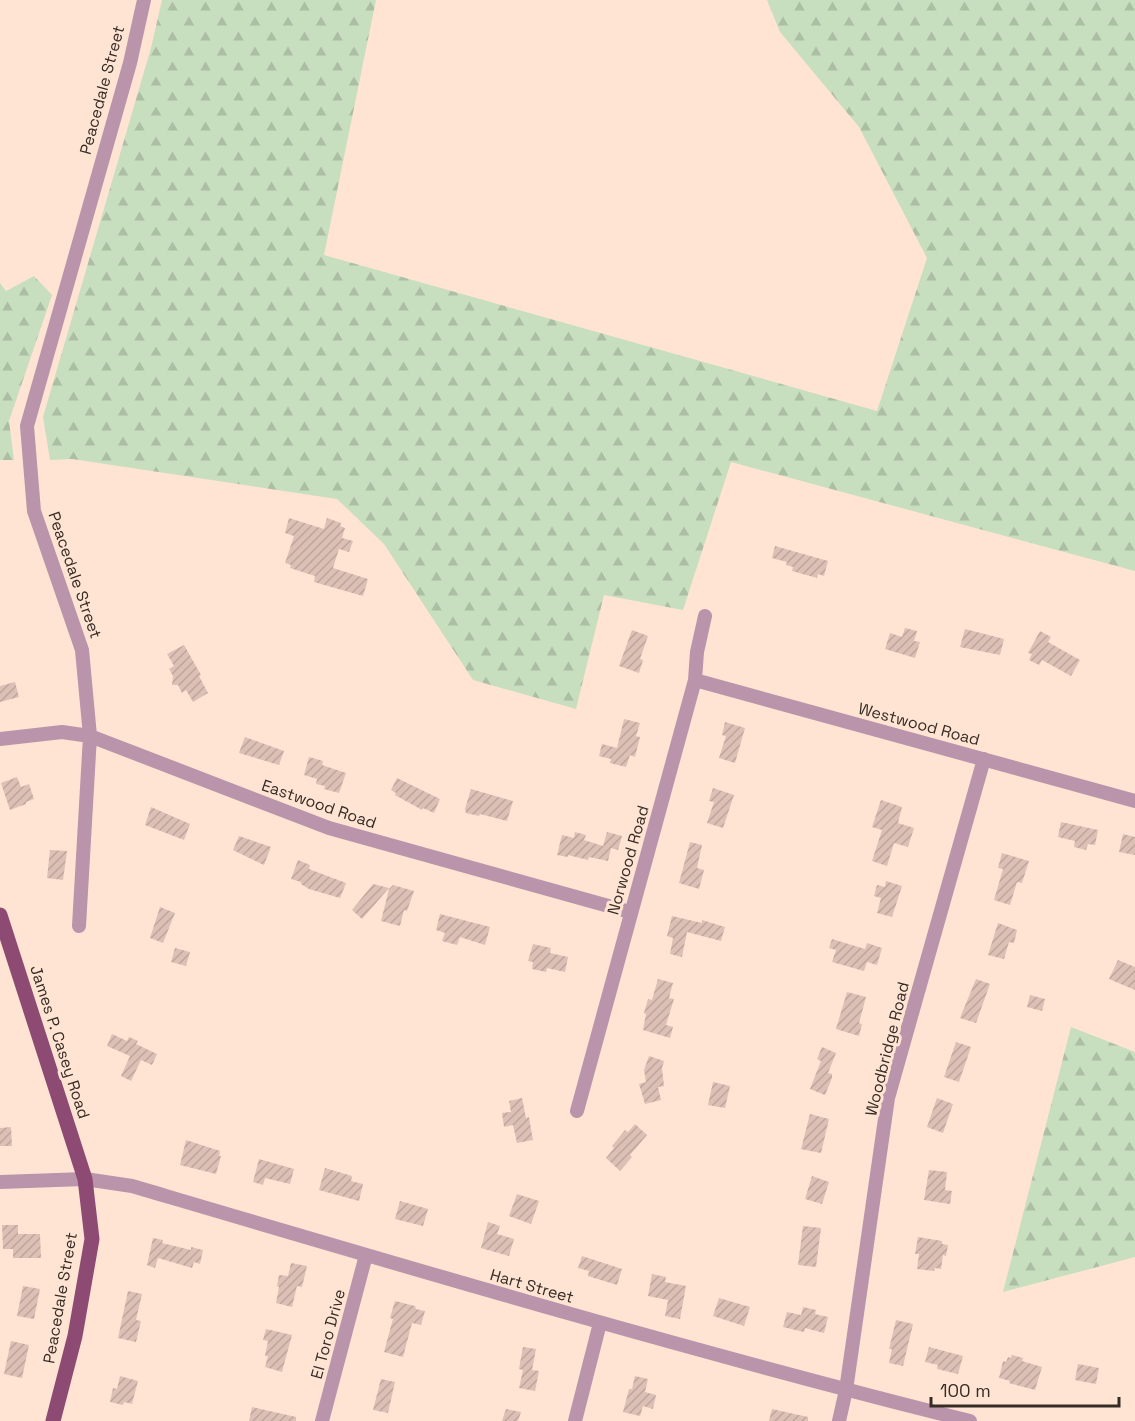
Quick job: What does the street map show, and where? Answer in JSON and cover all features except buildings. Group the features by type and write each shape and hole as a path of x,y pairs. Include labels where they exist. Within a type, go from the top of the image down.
{"main road":[{"name":"James P. Casey Road","path":"0,915 85,1179"},
{"name":"Peacedale Street","path":"52,1421 75,1336 92,1239 85,1179"}],"street":[{"name":"Peacedale Street","path":"79,926 90,736 82,650 34,511 27,426 130,63 144,0"},
{"name":"Norwood Road","path":"577,1112 695,680 697,652 705,616"},
{"name":"Westwood Road","path":"695,680 1135,801"},
{"name":"Eastwood Road","path":"0,739 62,732 90,736 329,828 630,912"},
{"name":"Woodbridge Road","path":"838,1421 846,1390 888,1098 984,759"},
{"name":"Hart Street","path":"0,1182 85,1179 132,1186 600,1323 970,1421"},
{"name":"El Toro Drive","path":"322,1421 366,1255"},
{"path":"575,1421 600,1323"}],"green space":[{"path":"162,0 376,0 324,255 877,411 927,258 859,127 780,32 767,0 1135,0 1135,571 731,462 683,610 604,595 576,709 473,680 384,544 337,499 72,459 50,460 43,417 151,48"},
{"path":"34,276 52,295 9,421 14,460 0,460 0,283 6,291"},
{"path":"1071,1027 1135,1052 1135,1257 1003,1292"}]}
